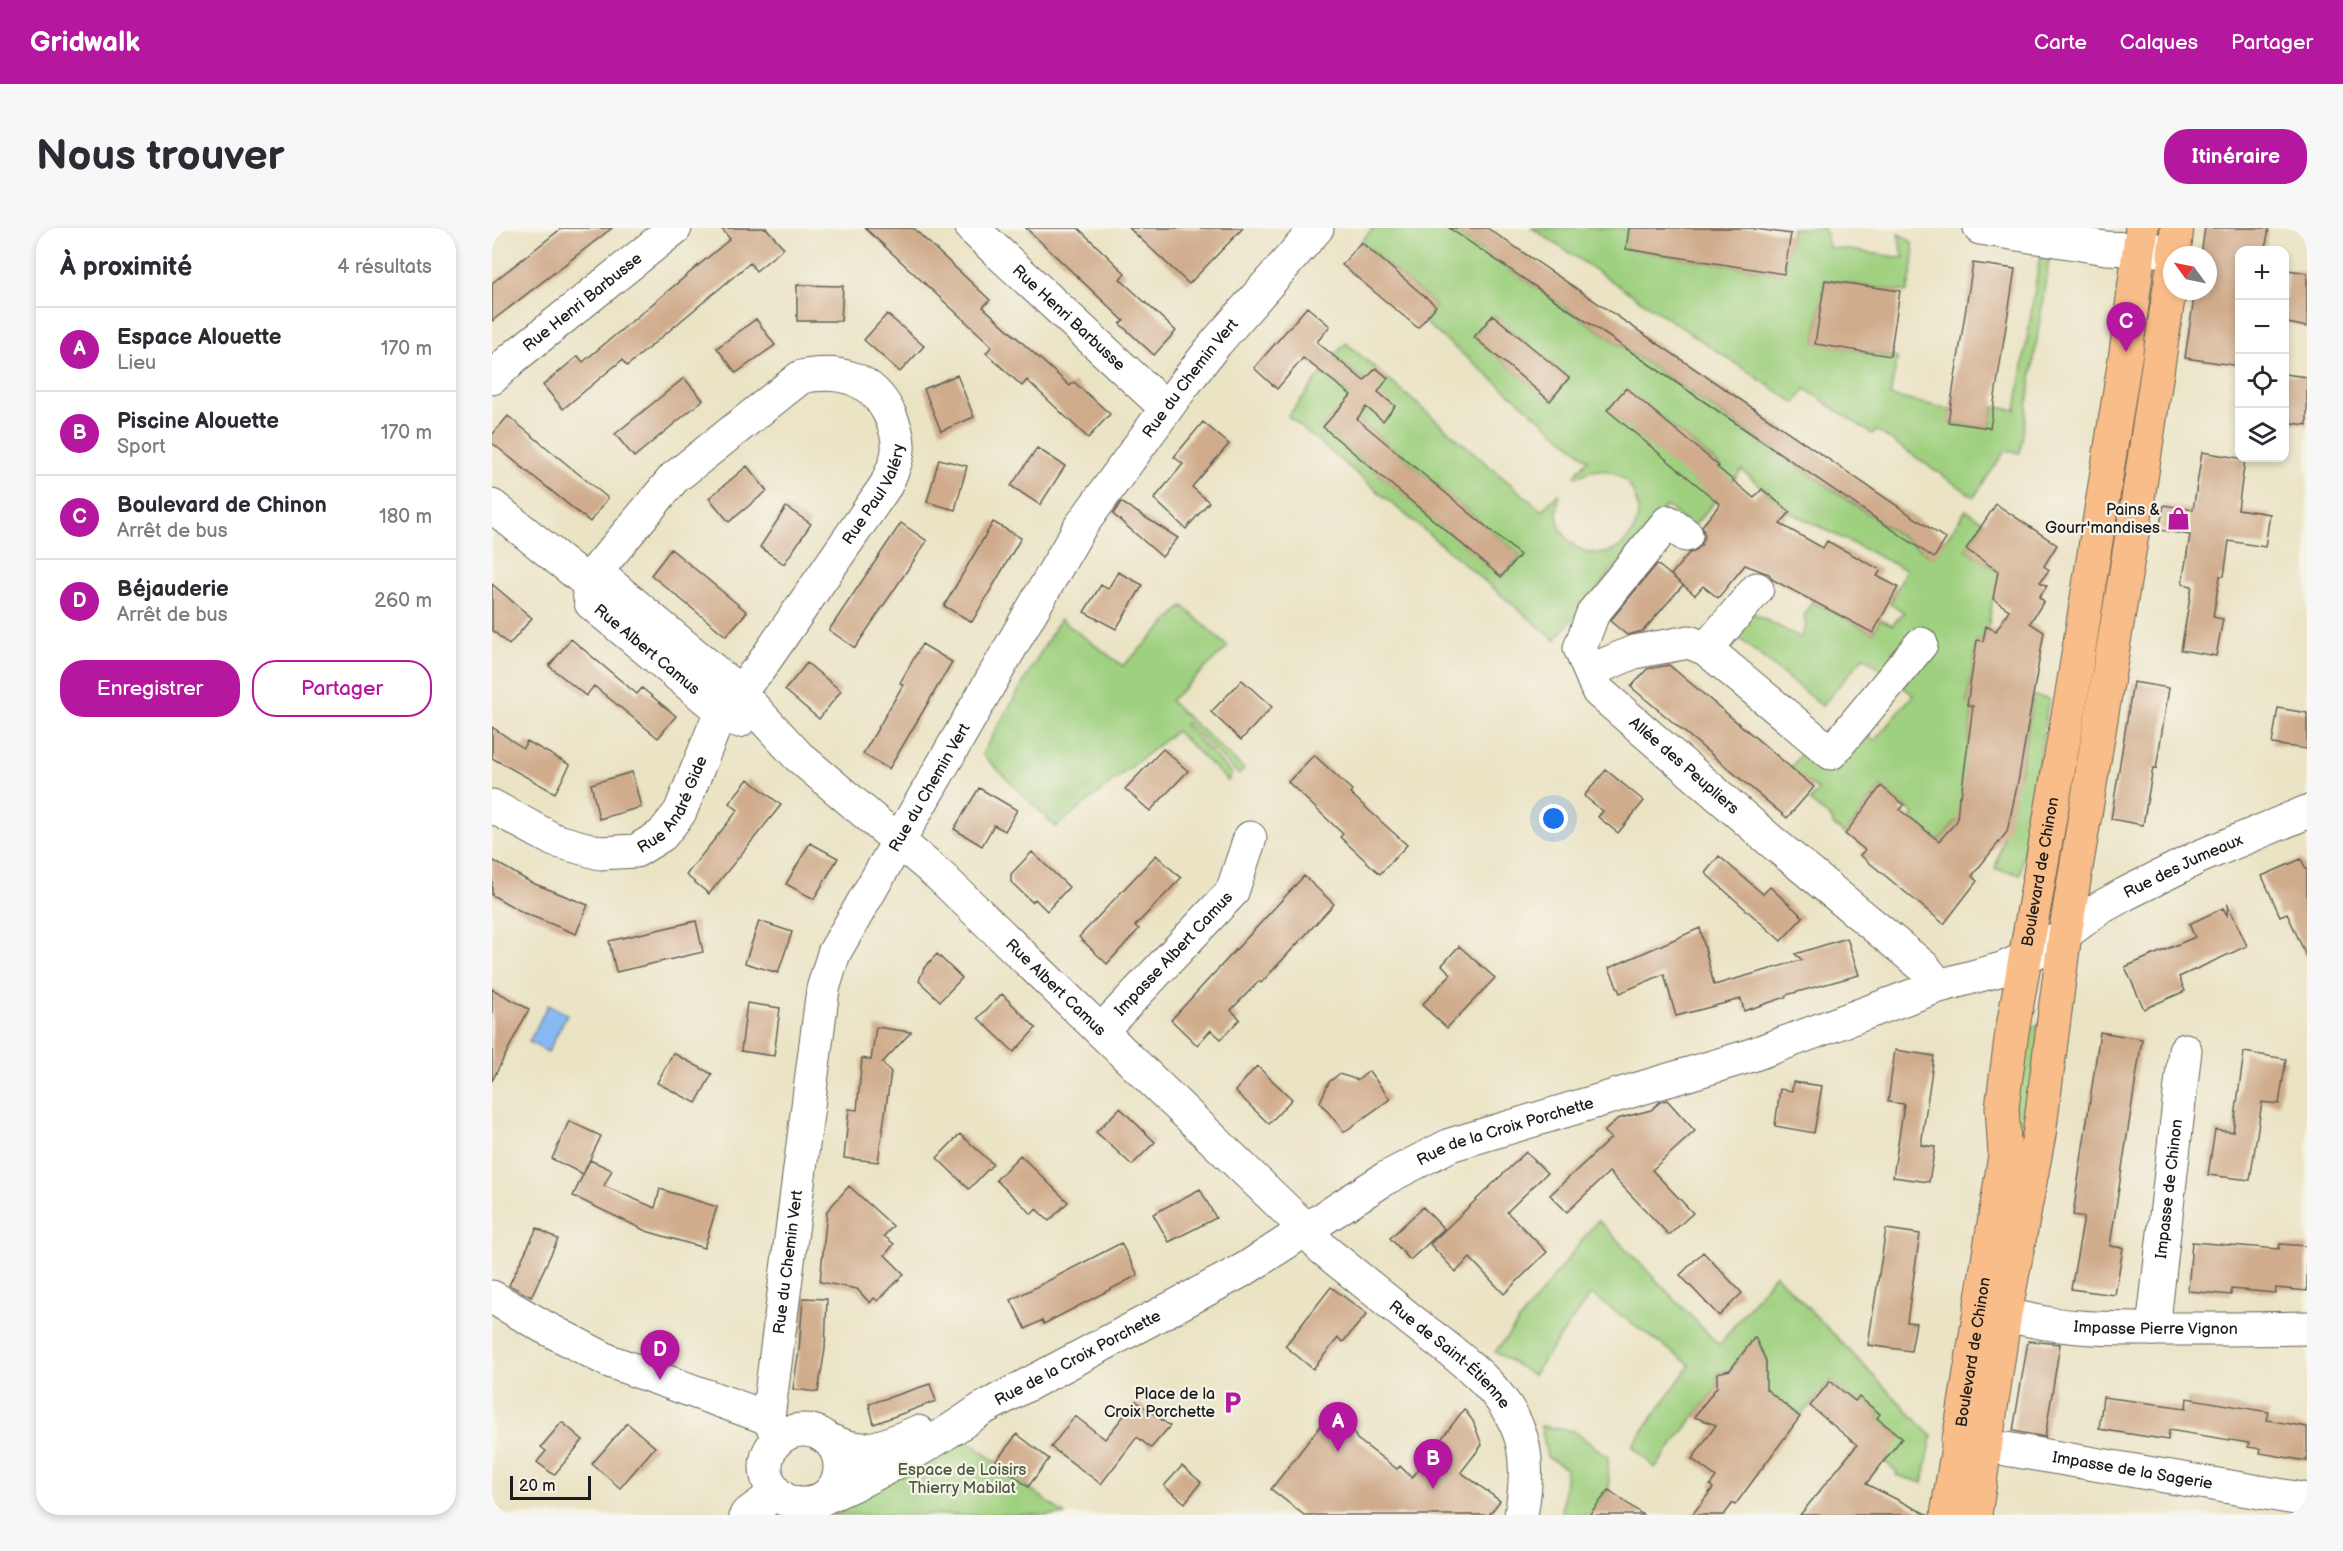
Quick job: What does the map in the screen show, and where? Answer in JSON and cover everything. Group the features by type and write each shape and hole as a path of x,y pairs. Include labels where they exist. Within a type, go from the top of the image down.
{"main road":[{"name":"Boulevard de Chinon","path":"1975,1515 1972,1443 2005,1155 2002,1107 2024,959 2071,699 2141,238"},
{"name":"Boulevard de Chinon","path":"1947,1515 1972,1443 2005,1314 2039,1135 2065,934 2138,499 2168,300"}],"street":[{"name":"Rue Henri Barbusse","path":"492,378 513,358 675,228"},
{"name":"Rue Henri Barbusse","path":"972,228 1166,408"},
{"name":"Rue du Chemin Vert","path":"774,1428 827,971 834,953 1080,527 1216,343 1317,228"},
{"path":"1980,228 2106,248 2141,238 2163,247"},
{"name":"Rue Paul Valéry","path":"587,582 674,478 801,377 820,373 837,374 856,380 875,391 886,406 896,427 898,449 894,467 886,484 759,669 730,701"},
{"name":"Rue Albert Camus","path":"492,506 587,582 591,603 730,701 940,877 1306,1229"},
{"name":"Allée des Peupliers","path":"1686,536 1668,522 1593,613 1580,648 1598,691 1771,841 1924,967 1939,986"},
{"path":"1706,650 1757,589"},
{"path":"1590,671 1634,652 1689,642 1706,650 1831,753 1921,644"},
{"name":"Rue André Gide","path":"492,806 554,840 600,853 636,851 662,835 680,812 730,701"},
{"name":"Rue des Jumeaux","path":"2065,934 2100,908 2199,857 2307,812"},
{"name":"Impasse Albert Camus","path":"1101,1031 1232,892 1250,838"},
{"name":"Rue de la Croix Porchette","path":"823,1498 851,1486 923,1447 982,1409 1245,1269 1386,1178 1450,1144 1749,1056 1939,986 2002,969 2024,959 2065,934"},
{"name":"Impasse de Chinon","path":"2153,1329 2185,1050"},
{"name":"Rue de Saint-Étienne","path":"1306,1229 1323,1249 1480,1377 1504,1405 1518,1429 1525,1453 1524,1497 1521,1515"},
{"path":"492,1297 544,1328 609,1361 774,1428 818,1433 829,1440 837,1452 840,1465 838,1479 832,1490 823,1498 811,1503 798,1504 776,1493 769,1483 766,1459 771,1447 774,1428"},
{"name":"Impasse Pierre Vignon","path":"2005,1314 2032,1322 2066,1327 2307,1328"},
{"name":"Rue de la Croix Porchette","path":"829,1440 847,1449 866,1450 982,1409"},
{"name":"Impasse de la Sagerie","path":"1972,1443 2307,1500"},
{"path":"746,1515 776,1493"}],"green space":[{"path":"1373,228 1449,228 1933,558 1966,510 1984,522 1966,549 2011,580 1993,598 1988,628 1985,628 1983,641 1977,640 1967,704 1973,706 1968,742 2009,774 2020,775 2033,696 2049,699 2020,874 1995,869 2014,797 1957,821 1939,841 1910,818 1914,814 1881,786 1845,834 1810,801 1818,790 1790,768 1805,749 1859,729 1874,741 1913,695 1864,656 1822,706 1739,638 1725,654 1747,610 1801,638 1806,626 1804,616 1812,601 1873,633 1881,619 1892,625 1904,612 1890,604 1906,570 1790,512 1742,470 1693,527 1666,506 1555,640 1288,416 1322,373 1366,407 1377,391 1334,356 1346,343 1542,511 1558,494 1560,495 1557,513 1561,529 1569,541 1581,549 1594,553 1609,552 1622,545 1633,531 1638,518 1638,508 1633,493 1624,480 1604,470 1588,472 1577,477 1575,475 1588,459 1423,321 1436,306 1361,242","holes":["1493,315 1569,378 1551,401 1474,337","1626,389 1719,465 1701,487 1608,410","1342,406 1520,555 1502,577 1323,427"]},
{"path":"1532,228 1629,228 1626,249 1783,274 1792,228 1824,228 1829,247 1904,258 1898,234 1911,242 1914,252 1907,292 1825,280 1815,343 1897,358 1890,396 1950,409 1949,422 1990,428 1994,407 2016,410 2040,256 2049,259 2020,453 2005,451 1974,497 1876,430 1872,434 1805,389 1795,403"},
{"path":"1183,606 1228,647 1170,701 1244,769 1239,775 1186,723 1184,725 1232,774 1228,781 1176,731 1056,827 982,754 1060,619 1123,666"},
{"path":"2041,1023 2032,1123 2016,1152 2013,1117 2024,1031"},
{"path":"1598,1220 1719,1345 1775,1274 1932,1436 1923,1483 1896,1475 1897,1472 1884,1461 1901,1437 1877,1418 1880,1414 1859,1397 1855,1401 1830,1381 1800,1417 1780,1401 1772,1411 1765,1387 1764,1352 1754,1338 1730,1370 1717,1373 1717,1387 1655,1468 1632,1446 1690,1365 1591,1294 1533,1375 1495,1352"},
{"path":"1541,1426 1574,1431 1608,1457 1609,1490 1589,1515 1562,1515 1566,1468 1547,1457"},
{"name":"Espace de Loisirs Thierry Mabilat","path":"964,1438 1065,1515 832,1515"}],"water":[{"path":"548,1005 567,1014 548,1052 529,1042"}],"building":[{"path":"562,228 612,228 492,321 492,283"},
{"path":"721,228 766,228 784,248 756,271 750,263 627,366 622,360 563,409 543,385 578,356 583,362 730,239"},
{"path":"865,228 913,228 990,300 983,307 1070,386 1074,382 1110,414 1088,438 1027,380 1022,386 986,353 992,346"},
{"path":"1026,228 1078,228 1125,273 1120,279 1176,331 1154,355 1120,324 1124,321"},
{"path":"1129,228 1243,228 1189,284"},
{"path":"1449,228 1487,228 1946,539 1934,558"},
{"path":"1629,228 1749,228 1791,234 1784,274 1626,249"},
{"path":"2205,228 2269,228 2266,246 2235,246 2235,365 2185,358 2194,300 2217,300 2217,246 2202,246"},
{"path":"1361,242 1436,306 1418,328 1342,265"},
{"path":"1973,263 2015,269 1990,428 1948,422"},
{"path":"2289,270 2307,273 2307,327 2289,323"},
{"path":"1825,280 1900,291 1890,356 1815,344"},
{"path":"797,285 843,286 841,321 797,321"},
{"path":"1307,307 1330,326 1317,342 1364,381 1376,368 1388,378 1378,392 1395,406 1383,421 1366,407 1357,419 1520,555 1501,577 1323,427 1351,395 1303,358 1277,389 1254,368"},
{"path":"887,314 924,346 900,372 864,340"},
{"path":"1493,315 1569,378 1550,401 1474,337"},
{"path":"756,319 775,345 736,373 717,348"},
{"path":"957,375 974,417 941,431 924,389"},
{"path":"2289,375 2307,377 2307,425 2289,423"},
{"path":"684,378 703,400 634,457 615,434"},
{"path":"1626,388 1754,498 1762,489 1790,512 1780,524 1823,548 1827,541 1881,570 1877,576 1898,587 1873,633 1773,580 1769,574 1745,565 1718,598 1703,586 1695,595 1671,575 1689,553 1694,552 1701,545 1705,536 1702,526 1720,504 1607,410"},
{"path":"508,416 608,498 590,522 492,443 492,435"},
{"path":"1203,422 1229,444 1192,487 1209,502 1186,529 1154,499 1183,464 1174,457"},
{"path":"1037,448 1065,466 1040,505 1011,486"},
{"path":"2202,452 2235,457 2235,462 2245,462 2238,509 2270,514 2265,547 2229,541 2224,576 2220,576 2213,617 2223,619 2216,656 2181,650 2192,586 2182,584 2190,535 2159,530 2164,505 2193,510"},
{"path":"939,459 967,466 955,510 927,502"},
{"path":"747,466 767,491 729,522 709,498"},
{"path":"1121,502 1178,538 1162,557 1113,514"},
{"path":"1996,504 2057,545 2044,566 2049,570 2040,582 2047,586 2039,597 2044,601 2030,623 2044,632 2007,832 1972,876 1977,881 1944,924 1860,855 1865,850 1845,834 1881,786 1904,805 1900,810 1939,841 1957,821 1973,706 1967,705 1977,640 1983,641 1986,626 1996,631 2009,610 1993,599 1998,571 1966,549"},
{"path":"786,507 811,524 784,564 760,547"},
{"path":"993,522 1021,538 972,622 944,606"},
{"path":"901,523 927,541 855,648 829,630"},
{"path":"671,549 747,612 726,636 651,575"},
{"path":"1657,564 1683,585 1643,631 1627,635 1610,621"},
{"path":"1118,572 1143,585 1116,629 1084,612 1101,585 1108,589"},
{"path":"492,584 532,618 509,645 492,630"},
{"path":"571,639 637,694 642,688 676,716 658,738 594,686 586,696 549,666"},
{"path":"922,644 952,662 889,769 863,754 903,685 900,683"},
{"path":"807,663 841,691 819,719 785,690"},
{"path":"1669,665 1814,787 1787,818 1631,687 1647,669"},
{"path":"1242,680 1272,707 1241,740 1211,712"},
{"path":"2133,682 2169,688 2156,769 2153,768 2143,825 2111,819"},
{"path":"2278,708 2307,713 2307,749 2272,744"},
{"path":"492,727 523,748 527,741 570,765 555,793 492,758"},
{"path":"1163,749 1188,771 1150,811 1125,789"},
{"path":"1314,755 1352,790 1350,793 1407,845 1380,874 1340,837 1343,834 1288,782"},
{"path":"1606,770 1644,801 1618,833 1598,817 1603,811 1584,796"},
{"path":"632,772 641,807 599,819 591,784"},
{"path":"748,779 781,805 709,894 686,875 738,810 729,803"},
{"path":"979,788 1017,810 1005,831 994,825 982,846 954,829"},
{"path":"810,843 838,858 814,899 786,884"},
{"path":"1032,852 1069,887 1047,911 1035,899 1032,902 1011,882 1011,874"},
{"path":"1156,855 1181,878 1135,926 1139,929 1107,964 1079,937"},
{"path":"1719,856 1763,894 1770,887 1803,917 1781,941 1705,873"},
{"path":"2301,859 2307,871 2307,958 2287,913 2280,916 2262,876"},
{"path":"492,860 530,882 588,905 576,934 524,913 492,895"},
{"path":"1304,876 1334,904 1261,983 1259,981 1231,1010 1240,1019 1221,1039 1211,1030 1197,1045 1171,1020"},
{"path":"2228,905 2247,946 2179,977 2185,991 2144,1009 2125,967 2195,937 2189,924 2223,908 2227,915"},
{"path":"696,921 703,952 616,972 609,941"},
{"path":"759,921 792,932 778,973 745,963"},
{"path":"1700,928 1714,985 1802,960 1795,954 1847,938 1859,975 1786,995 1786,997 1744,1011 1741,999 1676,1016 1664,974 1620,993 1609,968"},
{"path":"1459,946 1495,978 1447,1028 1422,1005 1451,974 1442,965"},
{"path":"937,954 962,978 940,1001 919,981 924,968"},
{"path":"492,989 529,1009 492,1081"},
{"path":"1002,994 1036,1028 1014,1052 978,1018"},
{"path":"747,1003 780,1008 774,1056 741,1051"},
{"path":"876,1027 911,1032 882,1063 891,1072 878,1162 844,1158 849,1109 857,1110 862,1058 871,1060"},
{"path":"2100,1032 2142,1039 2110,1246 2123,1248 2115,1295 2071,1289 2084,1217 2073,1215"},
{"path":"1895,1050 1934,1056 1921,1145 1935,1147 1929,1182 1893,1177 1904,1104 1888,1102"},
{"path":"2244,1052 2286,1059 2279,1104 2262,1102 2250,1180 2208,1175 2215,1130 2233,1132"},
{"path":"673,1053 712,1074 696,1103 657,1083"},
{"path":"1257,1066 1292,1099 1269,1124 1235,1091"},
{"path":"1369,1071 1390,1099 1344,1132 1320,1102 1329,1082 1339,1074 1358,1080"},
{"path":"1793,1082 1822,1086 1814,1133 1775,1126 1780,1089 1792,1091"},
{"path":"1667,1100 1695,1131 1652,1170 1693,1213 1669,1235 1609,1172 1567,1212 1550,1195 1611,1138 1604,1132 1617,1119 1651,1110 1660,1102"},
{"path":"1120,1108 1155,1142 1132,1165 1096,1132"},
{"path":"569,1121 601,1136 583,1174 552,1159"},
{"path":"960,1134 993,1164 969,1189 937,1158"},
{"path":"1526,1152 1547,1173 1507,1212 1547,1252 1504,1294 1470,1258 1456,1272 1430,1244"},
{"path":"1020,1155 1068,1202 1049,1221 1036,1209 1032,1214 996,1180"},
{"path":"590,1160 612,1170 604,1186 655,1208 660,1189 717,1207 704,1248 646,1231 573,1196"},
{"path":"849,1186 893,1226 884,1236 894,1244 885,1255 904,1274 878,1301 874,1298 870,1303 857,1289 820,1282 827,1211"},
{"path":"1200,1189 1216,1218 1169,1242 1153,1214"},
{"path":"1423,1207 1444,1229 1410,1260 1390,1238"},
{"path":"537,1228 558,1239 531,1297 509,1285"},
{"path":"1886,1229 1920,1234 1907,1322 1916,1323 1911,1351 1868,1345"},
{"path":"2192,1242 2279,1249 2280,1244 2307,1246 2307,1291 2276,1288 2275,1293 2231,1289 2231,1295 2188,1291"},
{"path":"1121,1243 1138,1275 1044,1324 1042,1320 1026,1329 1011,1300"},
{"path":"1703,1252 1742,1293 1719,1316 1680,1275"},
{"path":"1331,1287 1367,1314 1343,1342 1338,1338 1313,1369 1285,1346"},
{"path":"803,1298 827,1299 825,1349 818,1392 793,1389"},
{"path":"1755,1337 1766,1361 1766,1389 1800,1417 1735,1505 1733,1503 1724,1515 1692,1515 1713,1488 1710,1485 1716,1477 1692,1459 1716,1425 1694,1417 1717,1387 1717,1373 1730,1370"},
{"path":"2028,1341 2060,1344 2045,1437 2013,1431"},
{"path":"1830,1381 1855,1401 1859,1397 1880,1414 1877,1418 1902,1438 1866,1484 1928,1515 1800,1515 1857,1445 1810,1406"},
{"path":"930,1384 936,1401 874,1424 869,1404"},
{"path":"2103,1397 2186,1408 2187,1398 2269,1412 2267,1420 2307,1427 2307,1461 2260,1453 2261,1449 2248,1447 2249,1443 2169,1430 2168,1440 2099,1429"},
{"path":"1136,1401 1170,1426 1151,1448 1137,1437 1101,1484 1051,1447 1075,1416 1105,1439"},
{"path":"1464,1409 1473,1421 1482,1445 1461,1472 1500,1501 1489,1515 1304,1515 1271,1489 1328,1416 1339,1424 1350,1426 1357,1439 1397,1469 1400,1466 1412,1478"},
{"path":"562,1422 583,1440 554,1475 537,1462 546,1451 541,1447"},
{"path":"627,1423 655,1447 620,1488 592,1464"},
{"path":"1017,1434 1049,1459 1028,1487 996,1461"},
{"path":"1182,1466 1201,1482 1185,1503 1164,1486"},
{"path":"1609,1490 1643,1515 1589,1515"}],"place":[{"name":"Boulevard de Chinon","path":"2126,352"},
{"name":"Pains & Gourr'mandises","path":"2178,519"},
{"name":"Béjauderie","path":"660,1380"},
{"name":"Place de la Croix Porchette","path":"1233,1403"},
{"name":"Espace Alouette","path":"1338,1452"},
{"name":"Piscine Alouette","path":"1433,1489"}]}
